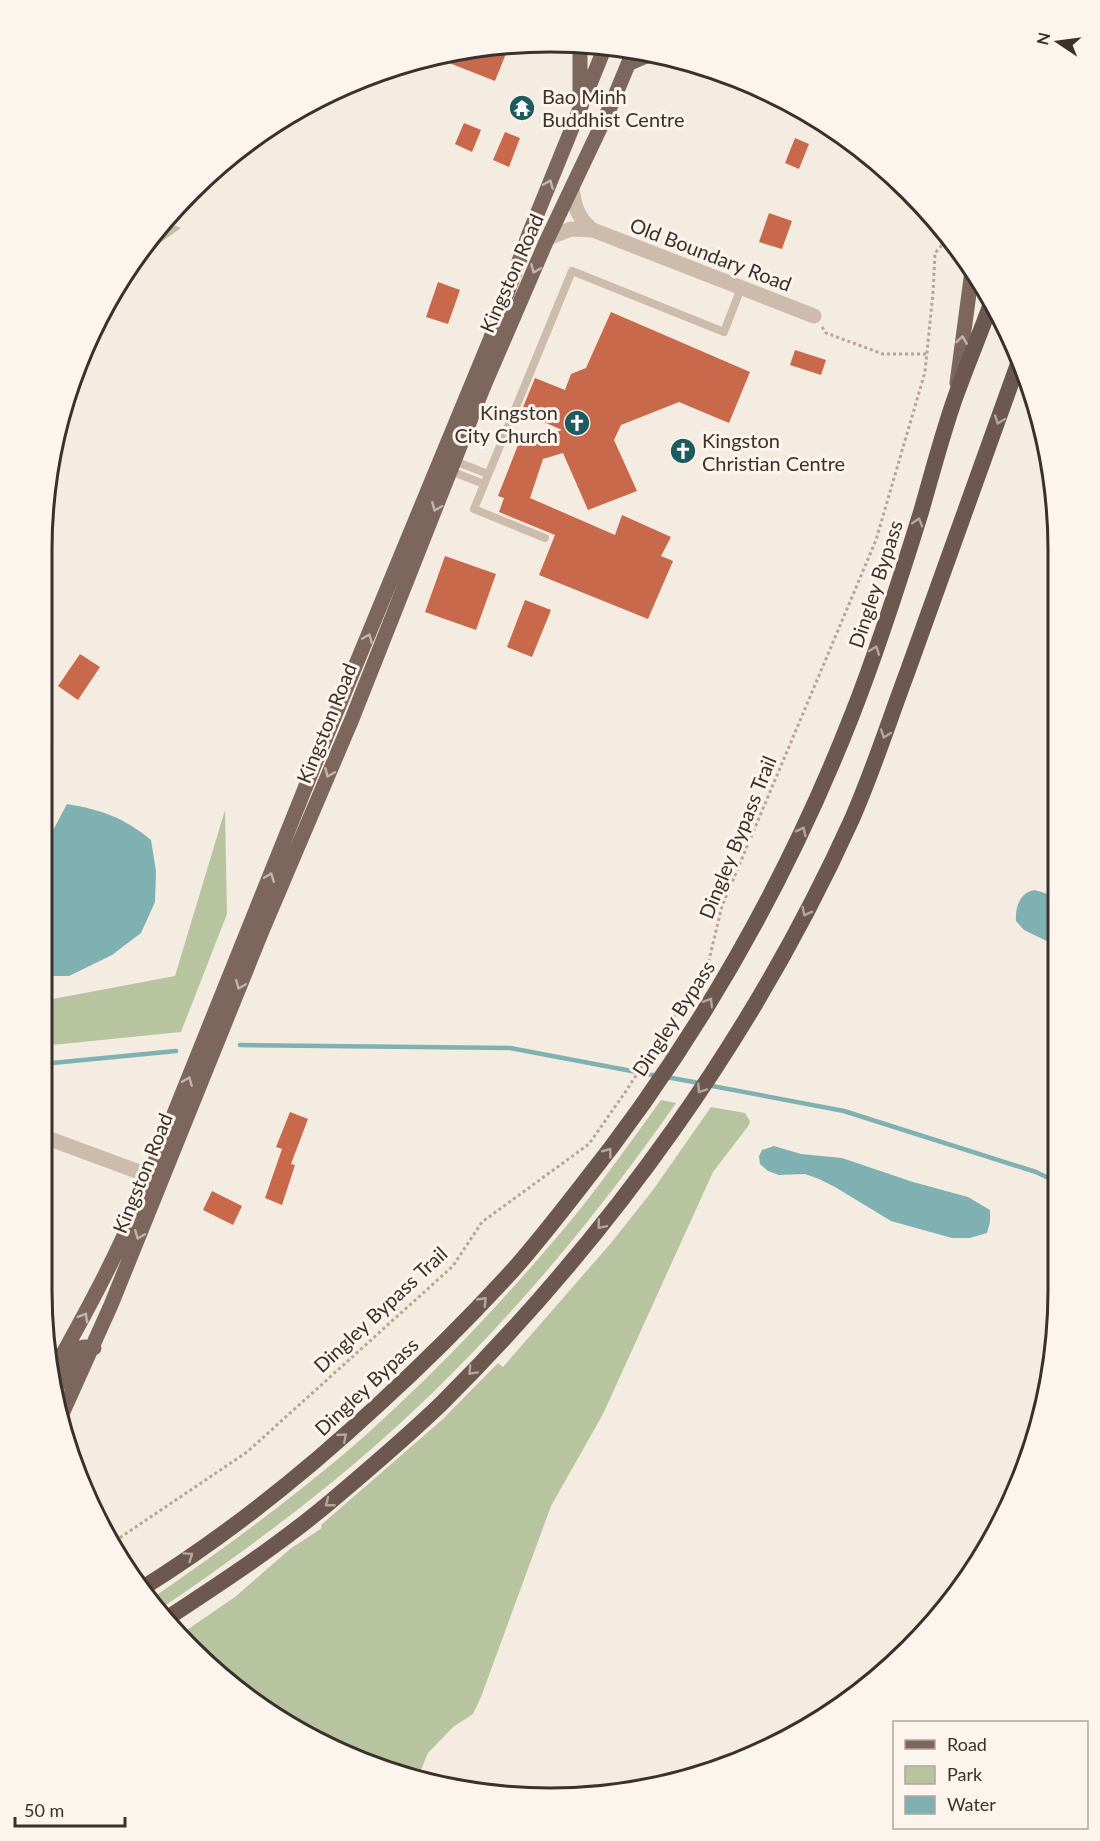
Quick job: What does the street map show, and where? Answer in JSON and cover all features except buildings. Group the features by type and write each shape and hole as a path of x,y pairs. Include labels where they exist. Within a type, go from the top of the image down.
{"highway":[{"name":"Dingley Bypass","path":"148,1584 279,1491 361,1421 445,1342 547,1230 598,1166 678,1052 734,963 767,901 811,812 852,715 901,578 955,398 987,313"},
{"path":"172,1615 263,1555 340,1494 440,1404 538,1300 607,1218 687,1111 785,953 854,814 934,600 1015,373"}],"main road":[{"path":"577,116 581,80 580,54"},
{"name":"Kingston Road","path":"58,1363 90,1308 155,1178 352,719 447,464 529,234 601,56"},
{"name":"Kingston Road","path":"447,464 630,59"},
{"path":"955,398 970,284"},
{"name":"Kingston Road","path":"66,1406 94,1348 155,1178"},
{"path":"61,1381 81,1347 94,1348"},
{"path":"177,1620 221,1582"}],"street":[{"path":"573,188 578,213 586,225 594,230"},
{"name":"Old Boundary Road","path":"548,238 571,229 594,230 814,316"},
{"path":"52,1140 155,1178"}],"lane":[{"path":"545,538 474,509 572,271 724,332 741,288"},
{"path":"447,464 488,474"},
{"path":"447,464 484,484"}],"path":[{"name":"Dingley Bypass Trail","path":"118,1539 247,1452 453,1266 482,1222 589,1144 708,964 722,906 876,540 925,372 935,253 943,244"},
{"path":"814,316 826,333 883,354 927,354"}],"green space":[{"path":"173,225 181,228 156,246"},
{"path":"225,810 227,914 181,1032 52,1045 52,999 175,976"},
{"path":"661,1100 676,1103 566,1248 486,1339 443,1382 354,1464 306,1503 165,1606 156,1595 320,1474 397,1406 498,1304 561,1233"},
{"path":"711,1107 745,1113 750,1121 749,1125 713,1172 603,1414 551,1506 473,1714 453,1727 428,1753 420,1772 360,1751 301,1722 247,1686 198,1643 186,1630 235,1597 290,1549 322,1528 321,1525 443,1419 498,1363 503,1367 611,1243 653,1190"}],"water":[{"path":"67,804 112,816 151,840 156,871 155,902 141,933 112,955 69,976 52,976 52,832"},
{"path":"1035,890 1048,894 1048,942 1024,930 1016,921 1016,911 1020,901 1030,891"},
{"path":"774,1146 801,1154 842,1158 913,1182 968,1197 990,1210 987,1233 970,1238 952,1238 891,1221 819,1179 805,1174 779,1175 768,1171 760,1164 759,1156 762,1150"}],"waterway":[{"path":"240,1045 510,1048 658,1076"},
{"path":"52,1063 176,1051"},
{"path":"666,1077 699,1083"},
{"path":"707,1085 844,1111 1048,1178"}],"place":[{"name":"Bao Minh Buddhist Centre","path":"522,108"},
{"name":"Kingston City Church","path":"577,423"},
{"name":"Kingston Christian Centre","path":"683,451"}]}
